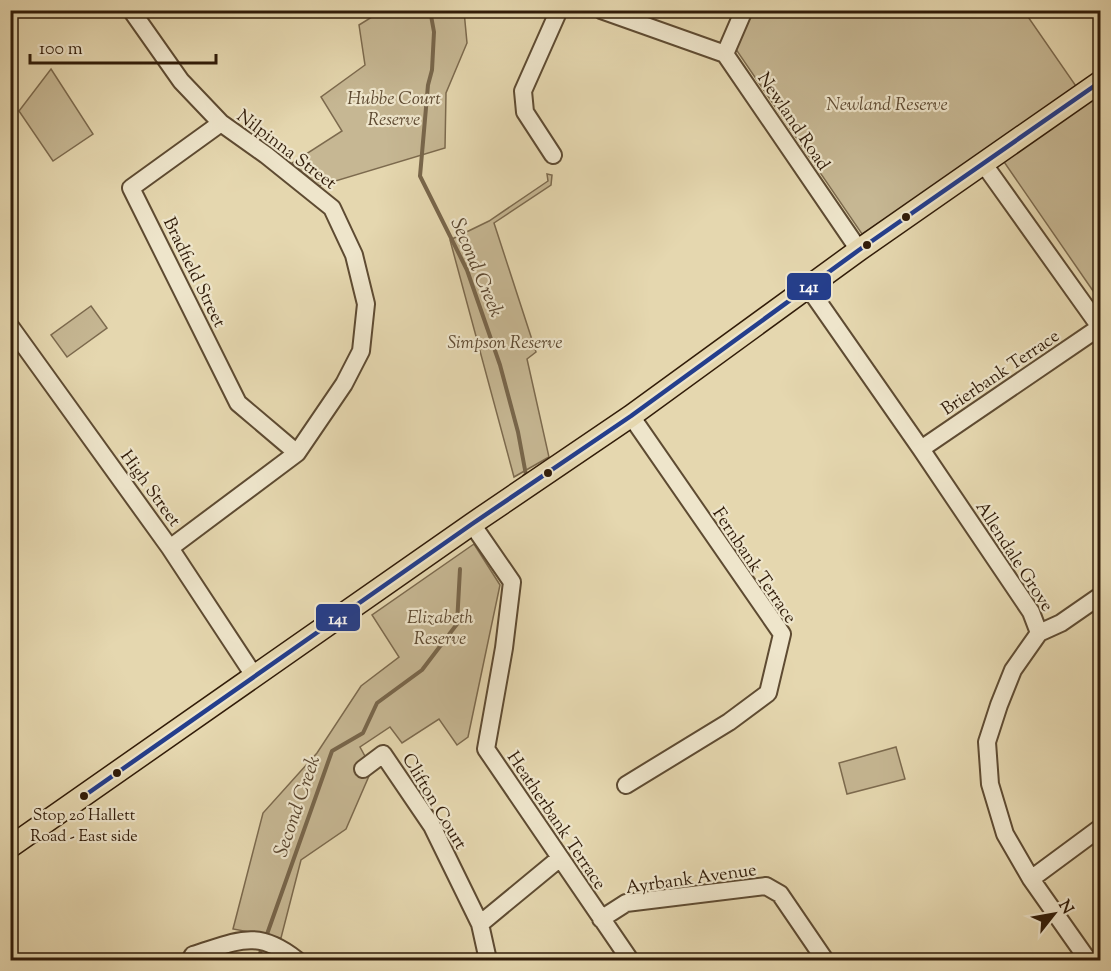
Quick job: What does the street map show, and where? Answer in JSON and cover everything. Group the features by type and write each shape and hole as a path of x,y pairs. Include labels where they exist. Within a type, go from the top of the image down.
{"main road":[{"path":"10,847 472,524 631,416 859,250 1101,82"}],"street":[{"name":"Nilpinna Street","path":"131,10 181,81 221,123 266,155 332,208 354,255 366,304 361,351 344,384 297,453 170,548"},
{"path":"553,155 525,112 523,91 560,10"},
{"path":"601,10 725,54 744,10"},
{"name":"Newland Road","path":"725,54 859,250"},
{"name":"Bradfield Street","path":"221,123 131,188 238,404 297,453"},
{"path":"983,163 1100,327"},
{"name":"Allendale Grove","path":"808,287 1031,612 1039,633 1013,670 987,742 990,784 1005,834 1031,879 1088,960"},
{"name":"High Street","path":"10,326 170,548 255,677"},
{"name":"Brierbank Terrace","path":"921,450 1100,327"},
{"name":"Fernbank Terrace","path":"626,785 729,722 768,693 782,634 631,416"},
{"name":"Heatherbank Terrace","path":"472,524 512,582 504,648 486,749 630,960"},
{"path":"1039,633 1061,623 1101,596"},
{"name":"Clifton Court","path":"363,769 383,754 432,826 480,924 488,960"},
{"path":"1031,879 1101,828"},
{"path":"480,924 560,858"},
{"name":"Ayrbank Avenue","path":"601,919 626,903 766,886 780,894 825,960"},
{"path":"190,960 194,955 241,939 265,942 297,960"}],"green space":[{"name":"Hubbe Court Reserve","path":"369,11 464,11 467,43 446,93 445,148 319,186 292,163 342,131 321,97 365,65 359,25 372,17"},
{"name":"Newland Reserve","path":"749,11 1024,11 1078,89 862,234 733,45"},
{"path":"51,69 93,134 53,161 19,111"},
{"path":"1100,89 1100,301 1002,159"},
{"name":"Simpson Reserve","path":"547,174 552,175 551,185 494,223 536,352 527,359 549,457 514,477 450,240 489,221 548,181"},
{"path":"91,306 107,328 67,357 51,335"},
{"name":"Elizabeth Reserve","path":"474,544 500,585 468,737 457,745 439,719 402,743 390,727 360,747 372,769 346,829 301,860 281,938 233,929 263,813 317,753 361,686 399,657 372,615"},
{"path":"896,747 905,779 847,794 839,763"}],"waterway":[{"name":"Second Creek","path":"430,10 434,32 432,70 428,85 420,176 467,270 500,365 518,432 526,475 524,476"},
{"name":"Second Creek","path":"266,937 332,751 363,733 377,703 422,670 457,624 460,569"},
{"name":"Second Creek","path":"258,960 262,947"}],"transit line":[{"name":"141","path":"84,796 472,524 631,416 859,250 1100,82"}],"place":[{"name":"Stop 20 Hallett Road - East side","path":"84,796"}]}
